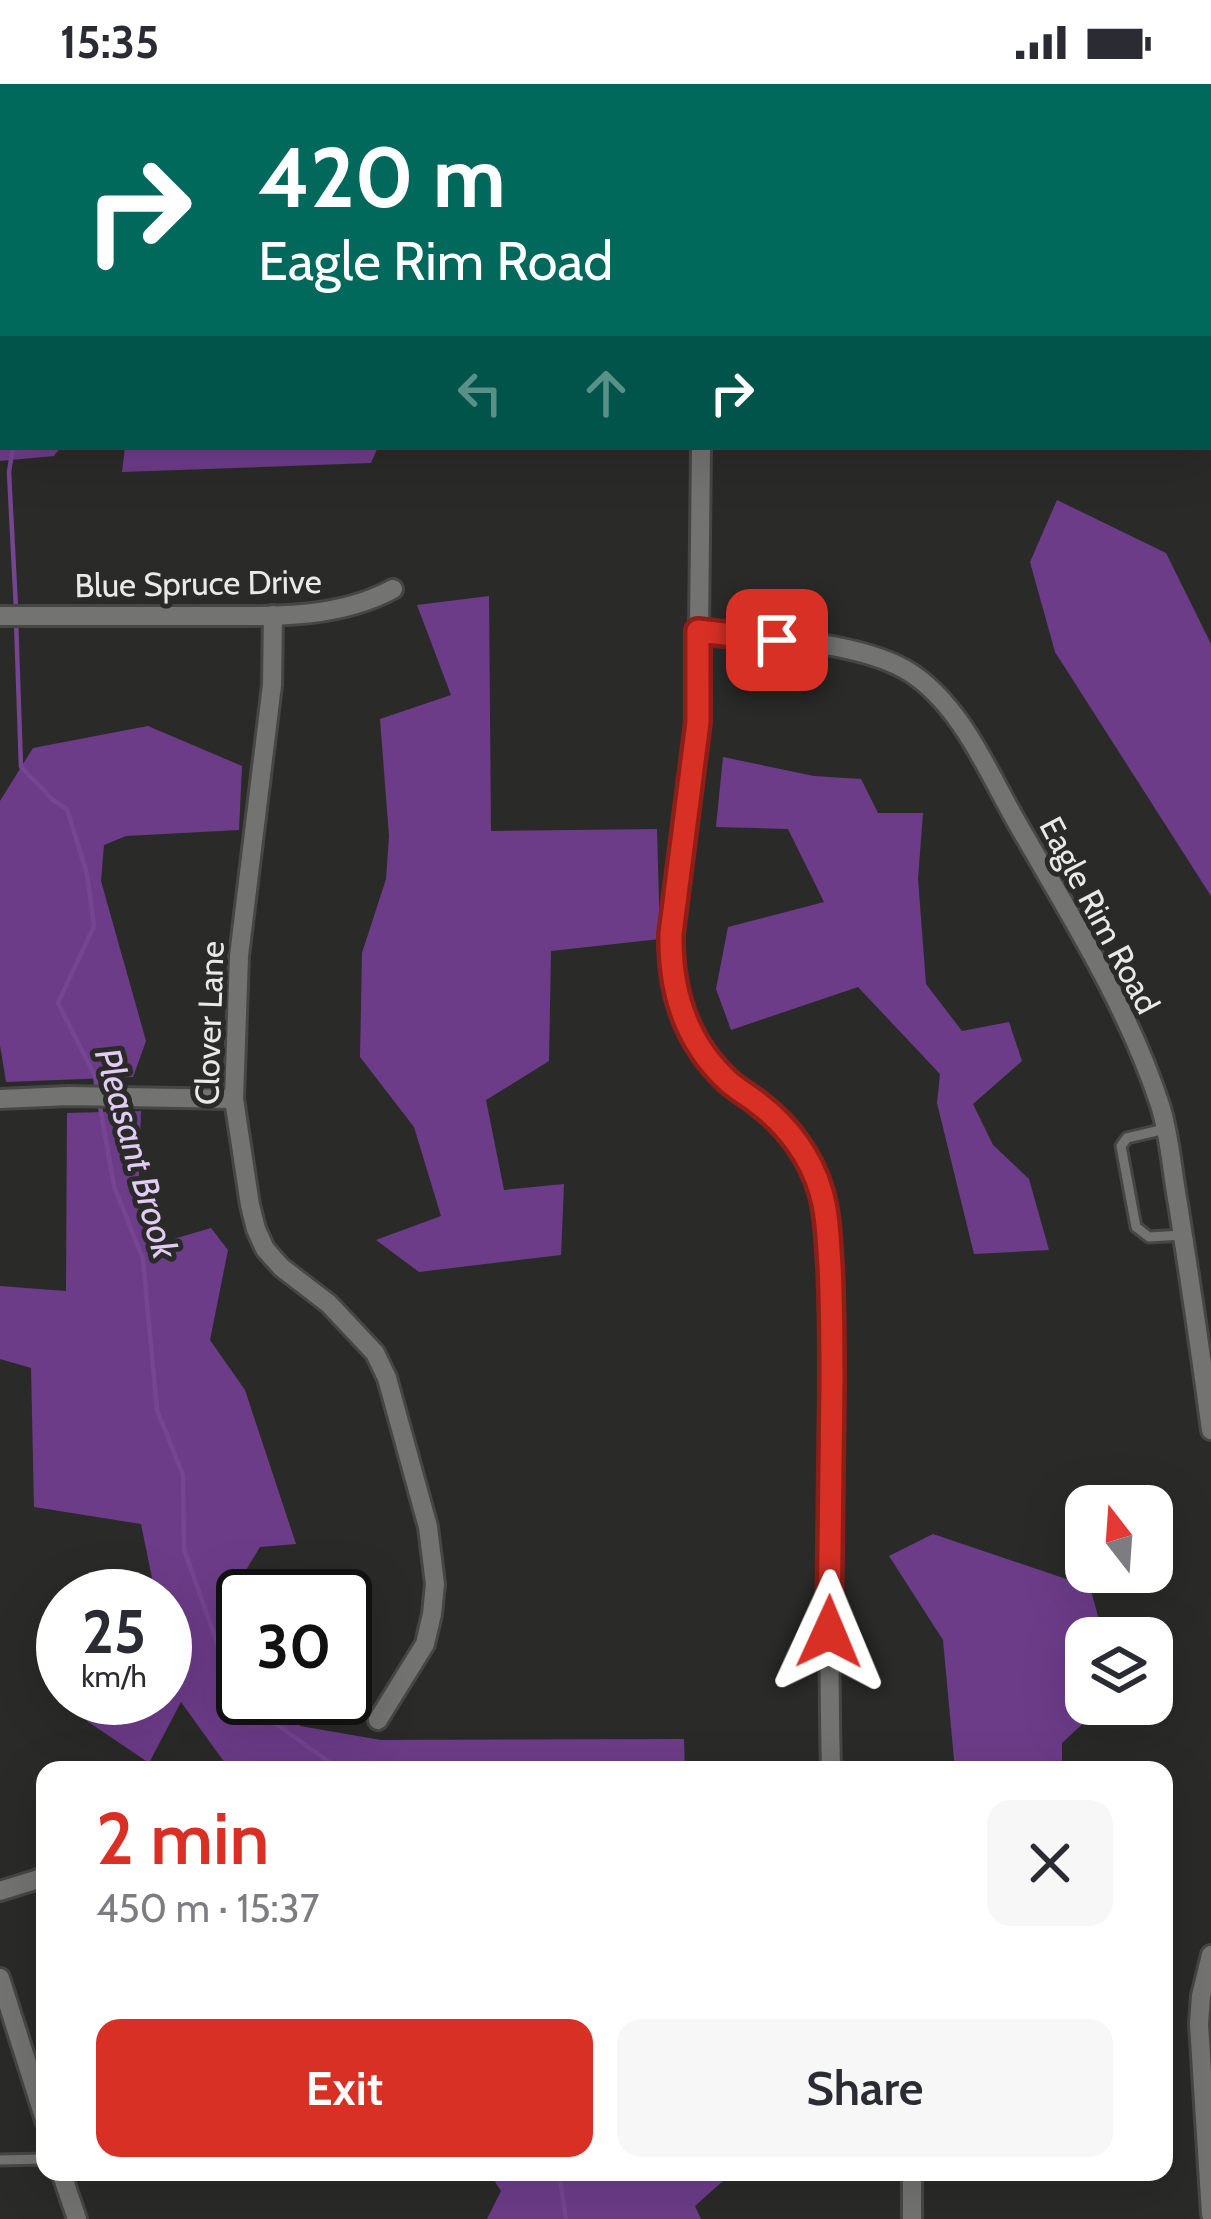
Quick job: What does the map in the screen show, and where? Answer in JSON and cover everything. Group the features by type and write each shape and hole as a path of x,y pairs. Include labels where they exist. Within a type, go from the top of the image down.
{"street":[{"path":"701,450 698,722 670,961 679,1004 695,1040 730,1083 794,1139 811,1165 827,1217 833,1319 831,1761"},
{"name":"Blue Spruce Drive","path":"0,616 273,615 341,610 393,589"},
{"name":"Clover Lane","path":"273,615 272,685 238,956 234,1099 250,1205 265,1249 329,1304 375,1353 387,1378 428,1527 435,1584 425,1644 378,1720"},
{"name":"Eagle Rim Road","path":"698,631 856,650 886,660 931,688 962,728 1092,953 1162,1109 1211,1430"},
{"path":"0,1099 234,1099"},
{"path":"0,1891 36,1879"},
{"path":"1211,1955 1199,2024 1211,2214"},
{"path":"0,1978 36,2092"},
{"path":"65,2181 76,2219"},
{"path":"912,2181 912,2219"}],"lane":[{"path":"1165,1129 1127,1138 1121,1146 1136,1227 1149,1237 1183,1234"},
{"path":"0,2160 36,2159"}],"shaded area":[{"path":"0,450 59,450 54,456 0,461"},
{"path":"125,450 377,450 371,463 122,472"},
{"path":"1057,500 1166,553 1211,644 1211,896 1055,652 1030,562"},
{"path":"489,596 491,831 657,829 660,939 551,951 549,1061 486,1100 504,1190 564,1184 561,1255 419,1272 376,1240 441,1216 414,1127 360,1057 362,953 386,879 389,836 380,719 451,695 417,605"},
{"path":"148,726 242,766 239,830 126,836 104,845 101,881 146,1041 133,1077 6,1082 0,1045 0,801 33,748"},
{"path":"723,757 814,776 861,779 878,813 923,813 918,879 926,984 962,1031 1009,1022 1022,1061 973,1104 993,1145 1029,1179 1049,1250 974,1254 937,1103 940,1074 858,987 731,1030 716,989 728,927 824,902 788,829 716,827"},
{"path":"141,1111 139,1176 160,1243 211,1228 228,1250 210,1340 245,1390 296,1544 260,1547 247,1569 216,1569 216,1725 299,1725 381,1740 684,1739 685,1761 224,1761 192,1717 192,1569 150,1569 141,1524 34,1507 31,1368 0,1359 0,1286 66,1291 67,1113"},
{"path":"933,1534 1065,1579 1065,1593 1092,1593 1098,1617 1065,1617 1065,1725 1081,1725 1062,1743 1062,1761 954,1761 943,1640 889,1556"},
{"path":"93,1725 169,1725 146,1761"},
{"path":"495,2181 723,2181 695,2206 701,2219 487,2219 501,2191"}],"waterway":[{"name":"Pleasant Brook","path":"13,450 9,472 16,609"},
{"name":"Pleasant Brook","path":"16,620 21,767 67,809 87,874 94,926 58,1003 95,1076 97,1090"},
{"name":"Pleasant Brook","path":"99,1101 114,1186 143,1259 157,1410 183,1475 184,1549 235,1694 328,1761"},
{"name":"Pleasant Brook","path":"560,2181 566,2219"}],"route":[{"path":"777,640 698,631 698,722 670,961 675,992 695,1040 730,1083 794,1139 821,1190 833,1319 829,1632"}]}
